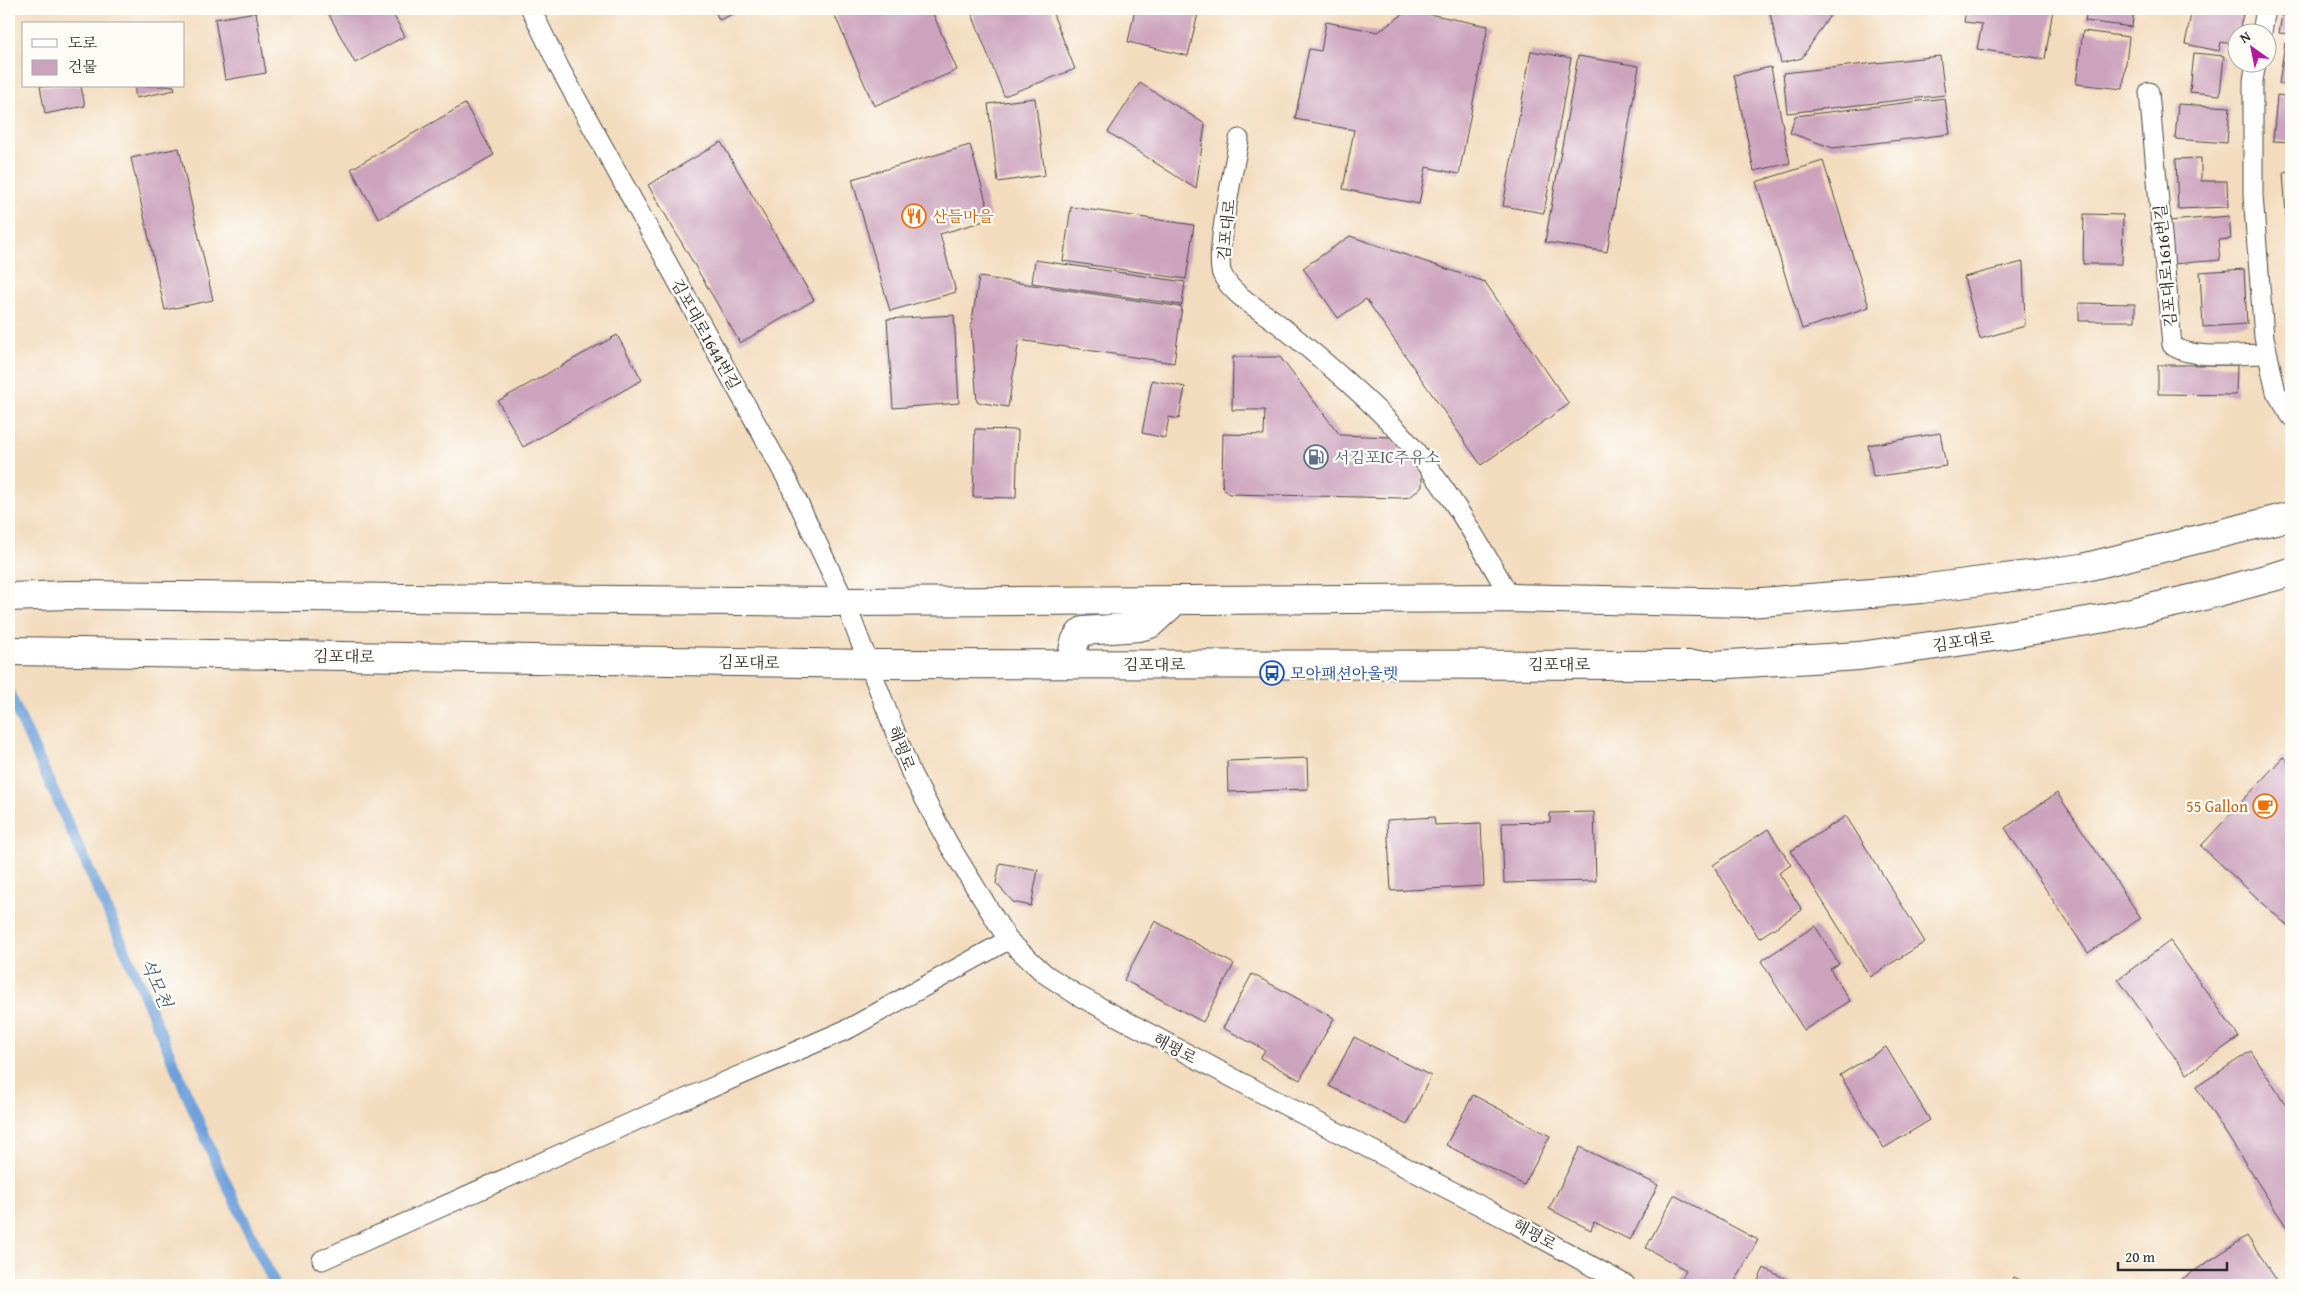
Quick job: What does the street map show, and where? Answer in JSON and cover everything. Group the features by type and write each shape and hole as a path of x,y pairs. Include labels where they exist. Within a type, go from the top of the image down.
{"main road":[{"path":"9,597 68,595 845,602 1511,598 1749,603 1921,590 2082,568 2291,516"},
{"name":"김포대로","path":"9,651 870,664 1714,665 1859,656 2106,618 2200,597 2291,572"},
{"path":"1072,664 1074,644 1082,630 1140,627 1150,624 1176,600"}],"lane":[{"name":"김포대로1644번길","path":"531,9 559,67 788,481 845,602 870,664"},
{"path":"2264,22 2266,9"},
{"path":"2254,72 2253,195 2266,354 2276,392 2291,416"},
{"name":"김포대로1616번길","path":"2149,92 2172,345 2190,353 2266,354"},
{"name":"김포대로","path":"1239,139 1221,246 1222,272 1231,287 1288,332 1399,432 1443,486 1463,515 1511,598"},
{"name":"해평로","path":"870,664 911,773 948,843 1008,940 1045,974 1085,1000 1264,1095 1514,1223 1626,1285"},
{"path":"322,1260 655,1112 850,1028 1008,940"}],"building":[{"path":"326,9 390,9 405,36 355,63"},
{"path":"714,9 745,9 719,20"},
{"path":"832,9 931,9 957,70 874,106"},
{"path":"970,9 1051,9 1075,69 1004,96"},
{"path":"1135,9 1199,9 1188,56 1128,42"},
{"path":"1769,9 1834,9 1802,58 1781,63"},
{"path":"1966,9 2053,9 2045,59 1977,49 1982,24 1964,22"},
{"path":"2087,9 2134,9 2132,27 2085,21"},
{"path":"2192,9 2244,9 2241,22 2228,22 2228,43 2221,42 2219,51 2185,44"},
{"path":"2283,9 2291,9 2291,34 2279,33"},
{"path":"1409,10 1488,26 1459,174 1426,167 1419,204 1343,189 1354,130 1295,119 1309,49 1321,51 1326,22 1378,32"},
{"path":"256,12 266,73 225,80 215,19"},
{"path":"2083,31 2129,37 2123,89 2076,84"},
{"path":"2285,43 2291,43 2291,86 2279,84"},
{"path":"1531,51 1571,58 1544,213 1503,206"},
{"path":"2194,53 2224,56 2220,95 2190,92"},
{"path":"1578,56 1639,66 1607,252 1545,242"},
{"path":"1940,56 1945,95 1787,113 1783,73"},
{"path":"1771,67 1790,163 1754,171 1734,75"},
{"path":"1140,83 1205,124 1196,189 1108,132"},
{"path":"40,88 81,88 85,106 45,114"},
{"path":"134,88 174,88 175,90 136,98"},
{"path":"2277,95 2291,97 2291,142 2273,141"},
{"path":"1035,98 1045,175 998,182 988,104"},
{"path":"1945,98 1950,134 1833,148 1790,133 1795,116"},
{"path":"465,104 494,155 379,219 351,169"},
{"path":"2178,104 2230,107 2227,143 2175,139"},
{"path":"721,142 814,300 740,343 648,185"},
{"path":"970,145 991,219 940,234 956,292 890,311 852,179"},
{"path":"179,148 213,300 165,310 131,158"},
{"path":"2201,158 2201,181 2227,181 2228,207 2178,209 2176,159"},
{"path":"1823,161 1869,307 1802,329 1756,182"},
{"path":"2291,172 2291,256 2289,256 2283,173"},
{"path":"1071,207 1194,225 1186,279 1063,261"},
{"path":"2084,214 2123,215 2122,264 2083,264"},
{"path":"2229,216 2231,239 2218,240 2220,260 2173,264 2169,221"},
{"path":"1350,236 1485,282 1569,404 1481,465 1366,299 1338,318 1303,268"},
{"path":"1035,260 1185,282 1182,305 1032,283"},
{"path":"2023,262 2025,326 1980,339 1964,277"},
{"path":"2244,269 2247,324 2203,327 2200,272"},
{"path":"979,277 1182,307 1174,363 1019,340 1008,407 977,402 971,326"},
{"path":"2079,303 2135,304 2135,321 2079,321"},
{"path":"954,315 959,403 893,408 887,319"},
{"path":"617,335 642,380 523,447 498,401"},
{"name":"서김포IC주유소","path":"1233,357 1280,357 1340,435 1391,437 1422,472 1422,487 1410,497 1401,498 1229,494 1223,489 1222,481 1223,434 1264,435 1265,410 1232,410"},
{"path":"2158,365 2237,365 2236,395 2158,394"},
{"path":"1152,380 1185,387 1179,419 1169,417 1165,438 1142,433"},
{"path":"975,429 1018,430 1016,498 973,497"},
{"path":"1940,433 1946,466 1873,477 1868,445"},
{"name":"55 Gallon","path":"2283,757 2291,765 2291,929 2201,846"},
{"path":"1307,758 1308,789 1228,792 1227,761"},
{"path":"2057,793 2141,918 2088,953 2005,828"},
{"path":"1594,812 1596,881 1504,883 1502,823 1550,822 1550,813"},
{"path":"1846,816 1925,942 1870,977 1791,851"},
{"path":"1434,817 1435,825 1481,823 1484,886 1391,891 1387,820"},
{"path":"1768,829 1791,865 1779,873 1802,910 1759,938 1713,865"},
{"path":"1000,863 1038,870 1031,906 1013,902 996,883"},
{"path":"1155,921 1234,964 1203,1022 1124,980"},
{"path":"1815,926 1839,964 1830,969 1850,1001 1804,1030 1761,961"},
{"path":"2170,941 2239,1037 2187,1074 2118,979"},
{"path":"1252,974 1334,1018 1300,1080 1260,1058 1265,1050 1223,1028"},
{"path":"1354,1037 1431,1076 1407,1125 1329,1086"},
{"path":"1886,1047 1930,1120 1884,1148 1840,1075"},
{"path":"2251,1051 2291,1113 2291,1234 2196,1087"},
{"path":"1473,1095 1550,1136 1524,1185 1446,1145"},
{"path":"1580,1147 1658,1185 1630,1240 1594,1222 1591,1230 1549,1209"},
{"path":"1674,1195 1758,1240 1733,1285 1696,1285 1682,1278 1686,1270 1646,1248"},
{"path":"2247,1236 2280,1285 2173,1285"},
{"path":"1764,1268 1798,1285 1756,1285"},
{"path":"2014,1277 2030,1285 2009,1285"}],"waterway":[{"name":"석모천","path":"9,693 123,945 216,1162 275,1285"}],"place":[{"name":"산들마을","path":"914,216"},
{"name":"서김포IC주유소","path":"1316,457"},
{"name":"모아패션아울렛","path":"1272,673"},
{"name":"55 Gallon","path":"2265,806"}]}
